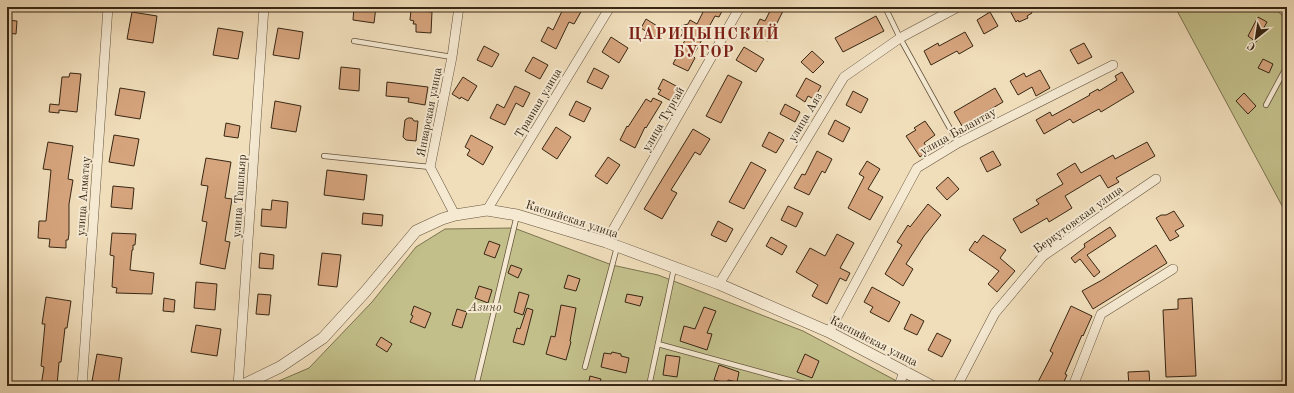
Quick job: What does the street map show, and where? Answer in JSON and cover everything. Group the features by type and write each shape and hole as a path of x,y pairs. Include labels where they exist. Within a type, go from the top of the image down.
{"street":[{"name":"улица Алматау","path":"82,386 108,7"},
{"name":"улица Ташлыяр","path":"238,386 264,7"},
{"name":"Январская улица","path":"456,215 430,167 452,57 459,7"},
{"name":"Травная улица","path":"487,210 610,7"},
{"name":"улица Тургай","path":"606,242 740,7"},
{"name":"улица Аяз","path":"719,284 844,77 900,38 958,7"},
{"name":"улица Балантау","path":"829,332 917,168 958,143 1113,65"},
{"name":"Беркутовская улица","path":"957,386 995,313 1044,256 1156,179"},
{"name":"Каспийская улица","path":"241,386 280,366 323,338 416,231 442,219 487,210 517,215 606,242 719,284 829,332 932,386"},
{"path":"1073,386 1101,314 1174,269"},
{"path":"899,386 904,371"}],"lane":[{"path":"885,7 900,38 958,143"},
{"path":"1277,7 1287,16"},
{"path":"354,41 452,57"},
{"path":"1266,105 1287,66"},
{"path":"324,156 430,167"},
{"path":"476,386 517,215"},
{"path":"585,367 617,246"},
{"path":"649,386 674,268"},
{"path":"658,344 810,386"}],"green space":[{"path":"1175,7 1287,7 1287,215"},
{"name":"Азино","path":"514,228 612,265 658,275 803,331 906,386 267,386 309,368 372,302 416,247 445,229"}],"building":[{"path":"354,7 376,7 374,23 353,20"},
{"path":"564,7 575,7 582,10 574,24 569,22 556,49 541,41 548,27 553,30"},
{"path":"699,7 724,7 719,17 715,16 693,56 695,58 688,71 673,64 685,40 680,37 683,33 681,26 688,24 690,20 697,24 704,10"},
{"path":"772,7 785,7 768,41 753,33 760,19 765,21"},
{"path":"1008,7 1029,7 1032,13 1027,16 1028,18 1019,22 1018,20 1016,22"},
{"path":"411,10 432,12 431,33 416,32 416,24 413,24 414,21 410,20"},
{"path":"132,12 157,16 153,43 127,39"},
{"path":"990,12 998,26 984,34 977,20"},
{"path":"876,16 884,31 843,52 835,38"},
{"path":"1258,17 1267,22 1256,42 1248,36"},
{"path":"646,19 662,29 656,38 641,28"},
{"path":"7,20 17,21 16,34 7,33"},
{"path":"218,28 243,32 238,59 213,55"},
{"path":"278,28 303,32 299,59 273,55"},
{"path":"965,32 973,46 959,54 957,51 931,65 924,51 938,43 939,46"},
{"path":"611,37 628,48 619,63 602,52"},
{"path":"1084,43 1092,57 1078,64 1070,50"},
{"path":"484,46 499,54 492,67 477,60"},
{"path":"744,47 764,59 756,72 736,60"},
{"path":"812,51 824,62 813,73 801,62"},
{"path":"533,57 548,65 540,79 525,71"},
{"path":"1263,59 1273,64 1269,73 1258,68"},
{"path":"341,67 360,69 359,91 339,89"},
{"path":"594,68 609,76 602,89 587,82"},
{"path":"1040,70 1050,88 1036,96 1032,87 1018,95 1010,81 1024,73 1026,77"},
{"path":"1122,72 1134,92 1101,112 1099,109 1073,123 1070,119 1044,134 1036,120 1050,112 1052,116 1098,89 1099,91 1117,80 1115,76"},
{"path":"70,73 81,74 77,112 59,110 59,113 49,112 50,104 59,105 62,77 69,77"},
{"path":"728,75 742,82 721,123 706,116"},
{"path":"463,77 477,86 468,101 461,97 460,99 452,94"},
{"path":"806,78 821,86 814,99 808,96 805,102 796,96"},
{"path":"663,79 678,87 671,101 658,94 661,90 658,89"},
{"path":"387,82 428,87 425,105 408,102 409,98 386,96"},
{"path":"515,86 530,93 523,107 516,103 505,125 490,118 497,104 504,108"},
{"path":"120,88 145,92 140,119 115,115"},
{"path":"995,88 1003,102 962,126 954,112"},
{"path":"853,91 868,99 861,113 846,105"},
{"path":"1244,93 1256,106 1248,114 1236,101"},
{"path":"653,98 662,102 646,128 645,127 635,148 620,140 627,126 628,127 646,99 651,102"},
{"path":"275,101 301,106 296,132 271,128"},
{"path":"576,101 591,108 584,122 569,115"},
{"path":"785,104 800,112 795,122 780,114"},
{"path":"408,118 418,121 416,141 406,140 403,137 405,120"},
{"path":"835,120 850,128 843,142 828,134"},
{"path":"925,121 935,135 924,143 929,150 920,157 906,136 916,130 914,128"},
{"path":"226,123 240,126 238,138 224,136"},
{"path":"556,127 571,137 557,159 542,149"},
{"path":"693,129 710,139 700,155 695,152 671,190 677,193 662,219 644,209"},
{"path":"769,132 784,140 776,153 762,146"},
{"path":"114,135 139,139 134,166 109,162"},
{"path":"471,135 493,147 483,165 467,155 470,150 465,147"},
{"path":"48,142 73,146 68,179 73,180 69,204 69,234 68,240 66,240 66,248 49,247 50,239 38,238 39,221 46,221 51,170 43,169"},
{"path":"1147,142 1155,156 1116,178 1119,182 1108,188 1100,175 1065,196 1072,208 1049,222 1047,218 1021,233 1013,219 1039,204 1036,200 1063,184 1057,174 1075,163 1081,173 1113,155 1115,159"},
{"path":"817,151 832,159 825,173 822,171 809,195 794,188 802,174 805,175"},
{"path":"993,151 1001,165 987,172 980,158"},
{"path":"608,157 620,165 607,184 595,176"},
{"path":"206,158 231,162 225,198 232,199 225,241 230,242 225,269 200,264 207,222 202,221 208,186 201,185"},
{"path":"867,161 880,169 868,189 883,197 870,220 848,208 864,177 859,174"},
{"path":"751,162 766,170 744,209 729,202"},
{"path":"327,170 367,175 364,200 324,195"},
{"path":"948,177 959,189 947,200 936,188"},
{"path":"113,186 134,188 132,209 111,207"},
{"path":"272,200 288,202 286,228 261,226 262,209 271,210"},
{"path":"928,204 941,215 924,236 906,264 913,269 903,286 885,274 902,245 897,242 908,225 910,227"},
{"path":"788,206 803,213 796,227 781,220"},
{"path":"1174,211 1184,226 1175,231 1179,236 1170,241 1156,218"},
{"path":"363,213 383,215 382,226 362,224"},
{"path":"718,221 733,229 726,242 711,235"},
{"path":"1110,227 1116,236 1087,255 1100,272 1094,277 1080,259 1075,263 1071,258 1085,247 1084,244"},
{"path":"112,233 136,234 135,245 133,245 132,250 130,270 154,273 152,294 116,293 117,288 112,287 114,256 110,255"},
{"path":"837,234 854,243 840,268 850,273 846,281 840,278 827,304 812,296 818,285 796,272 810,248 825,256"},
{"path":"983,235 1006,250 1000,258 1015,271 997,292 988,284 999,271 969,250 975,241 977,243"},
{"path":"771,237 787,246 782,255 766,246"},
{"path":"489,241 500,245 495,258 484,254"},
{"path":"1156,245 1167,263 1093,309 1082,291 1102,280"},
{"path":"260,253 274,255 273,269 259,268"},
{"path":"322,253 341,255 337,287 318,285"},
{"path":"511,265 522,269 518,278 508,273"},
{"path":"568,275 580,279 576,291 564,288"},
{"path":"196,282 217,284 215,310 194,308"},
{"path":"479,286 492,290 488,303 475,298"},
{"path":"872,287 900,302 889,322 870,312 873,307 864,302"},
{"path":"519,292 529,295 523,315 514,312"},
{"path":"258,294 271,295 269,315 256,314"},
{"path":"627,294 643,297 640,306 625,302"},
{"path":"46,297 71,301 67,328 65,328 61,362 59,362 57,386 41,386 44,367 41,366 45,324 42,324"},
{"path":"164,298 175,300 174,312 163,311"},
{"path":"1192,298 1196,376 1166,377 1163,310 1178,309 1178,299"},
{"path":"561,305 576,308 571,342 566,360 546,354 551,336 555,337"},
{"path":"414,306 431,313 425,328 410,322 413,316 411,315"},
{"path":"1071,306 1092,316 1065,374 1067,375 1062,386 1045,386 1038,382 1053,353 1050,351"},
{"path":"704,307 716,311 707,333 712,334 707,350 680,341 684,326 695,329"},
{"path":"527,308 533,310 524,345 513,342 517,328 520,329"},
{"path":"457,309 467,312 462,328 452,325"},
{"path":"911,314 924,321 917,335 904,329"},
{"path":"196,325 221,329 217,356 191,352"},
{"path":"937,333 951,340 942,357 928,350"},
{"path":"381,337 392,344 387,352 376,345"},
{"path":"612,352 629,358 626,373 601,367 604,353 611,354"},
{"path":"97,354 122,358 118,386 92,381"},
{"path":"805,354 819,361 812,378 797,372"},
{"path":"666,355 680,357 677,377 663,375"},
{"path":"719,365 739,372 737,382 728,380 727,383 714,380"},
{"path":"1149,371 1150,386 1129,386 1128,372"},
{"path":"590,376 601,379 599,386 588,386"}],"district":[{"name":"ЦАРИЦЫНСКИЙ БУГОР","path":"704,42"}]}
